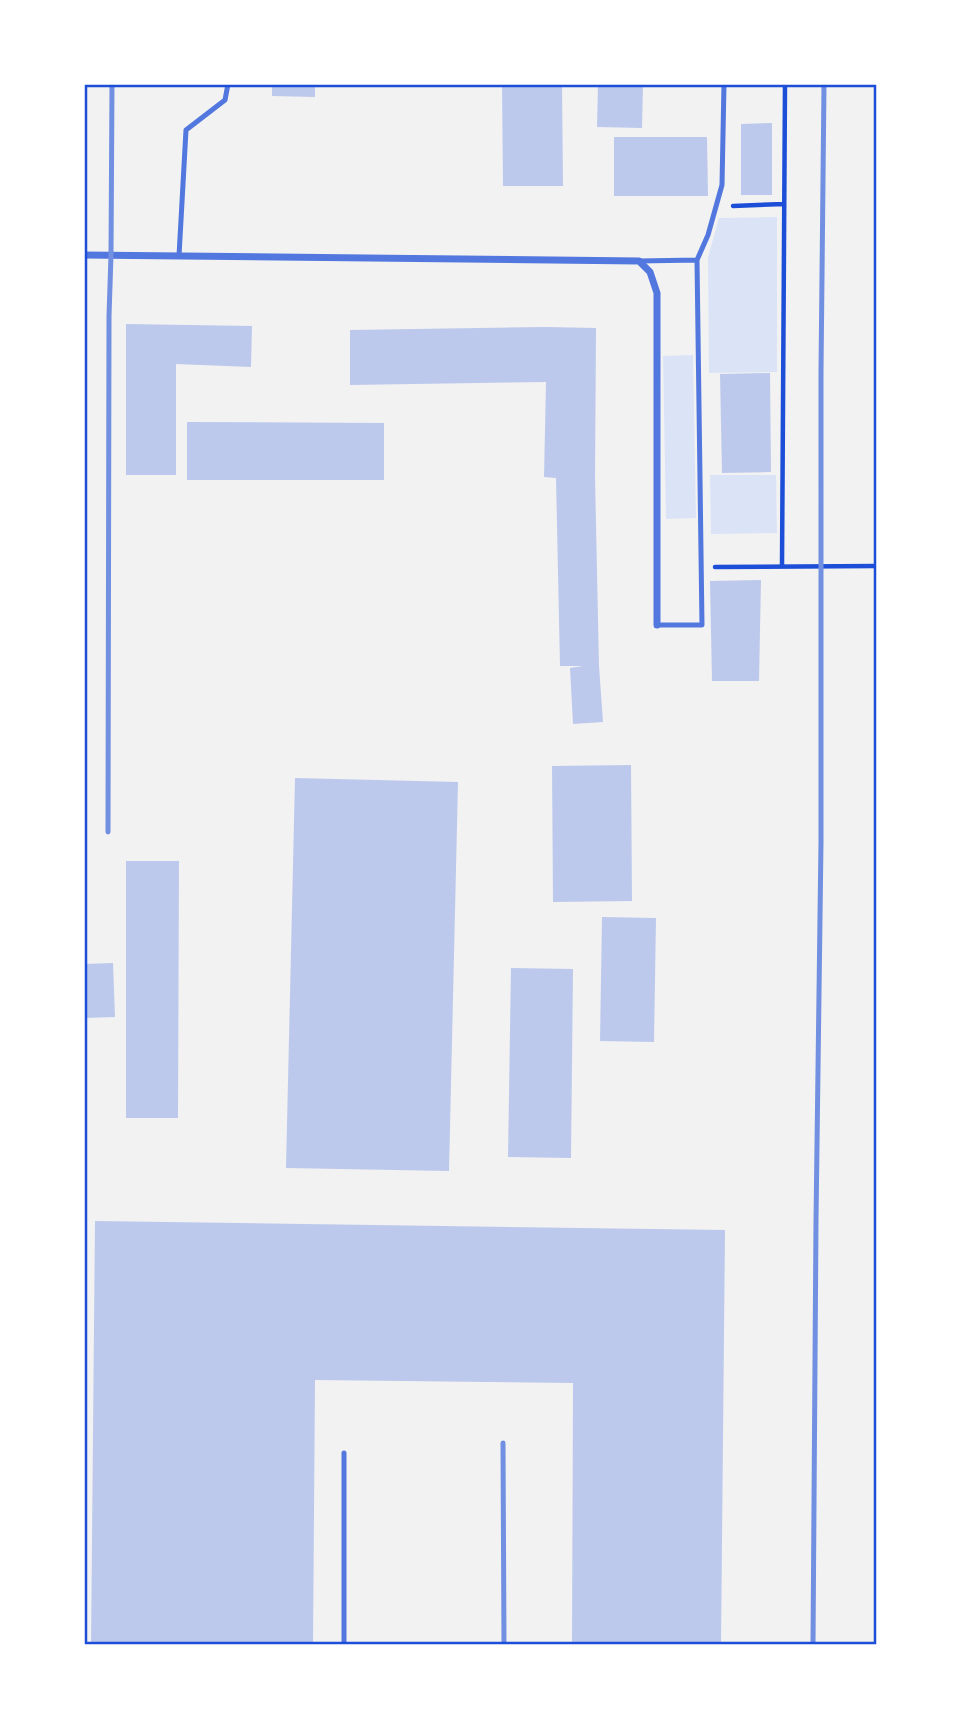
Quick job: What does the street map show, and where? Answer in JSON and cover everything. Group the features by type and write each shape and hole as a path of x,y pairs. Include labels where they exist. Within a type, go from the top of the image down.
{"street":[{"path":"84,255 639,261 650,272 657,293 657,625"}],"lane":[{"path":"179,256 186,130 225,100 228,84"},
{"path":"657,625 702,625 697,260 708,235 722,185 724,84"},
{"path":"639,261 697,260"},
{"path":"344,1453 344,1645"}],"path":[{"path":"782,566 785,84"},
{"path":"715,207 784,204"},
{"path":"701,567 877,566"}],"shaded area":[{"path":"777,217 777,372 709,373 708,257 719,218"},
{"path":"693,355 696,518 666,519 663,356"},
{"path":"710,475 776,475 777,533 711,534"}],"building":[{"path":"272,84 315,84 315,97 272,96"},
{"path":"502,84 562,84 563,186 503,186"},
{"path":"598,84 643,84 642,128 597,127"},
{"path":"772,123 772,195 741,195 741,124"},
{"path":"614,137 707,137 708,196 614,196"},
{"path":"126,324 252,326 251,367 176,364 176,475 126,475"},
{"path":"596,328 595,477 599,666 603,722 573,724 570,668 583,666 560,666 556,478 544,477 546,382 350,385 350,330"},
{"path":"770,373 771,472 722,473 720,374"},
{"path":"187,422 384,423 384,480 187,480"},
{"path":"761,580 759,681 712,681 710,581"},
{"path":"631,765 632,901 553,902 552,766"},
{"path":"295,778 458,782 449,1171 286,1168"},
{"path":"126,861 179,861 178,1118 126,1118"},
{"path":"602,917 656,918 654,1042 600,1041"},
{"path":"113,963 115,1017 84,1018 84,964"},
{"path":"511,968 573,969 571,1158 508,1157"},
{"path":"95,1221 725,1230 721,1645 572,1645 573,1383 315,1380 313,1645 91,1645"}],"railway":[{"path":"108,832 112,84"},
{"path":"813,1645 821,842 824,84"},
{"path":"503,1443 504,1645"}]}
